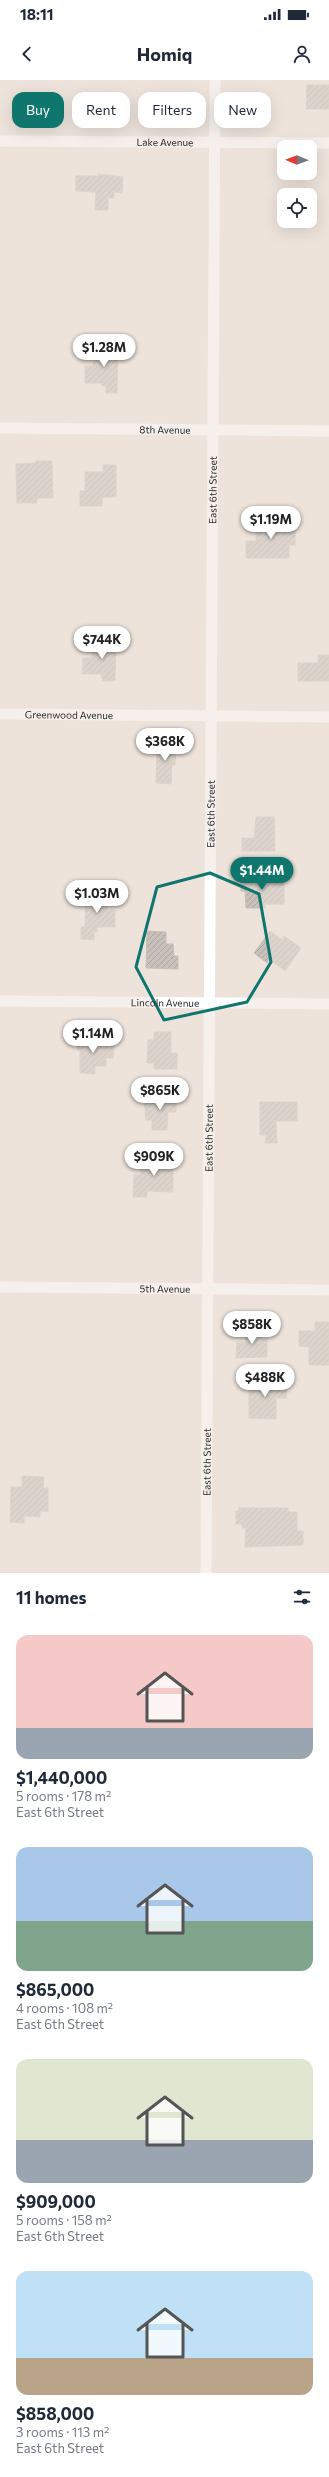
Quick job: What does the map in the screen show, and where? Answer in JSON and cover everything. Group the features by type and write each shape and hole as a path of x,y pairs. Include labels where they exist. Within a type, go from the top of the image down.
{"street":[{"name":"East 6th Street","path":"206,1573 211,1002 215,80"},
{"name":"Lake Avenue","path":"0,141 329,144"},
{"name":"8th Avenue","path":"0,428 329,431"},
{"name":"Greenwood Avenue","path":"0,714 329,717"},
{"name":"Lincoln Avenue","path":"0,1001 329,1004"},
{"name":"5th Avenue","path":"0,1287 329,1290"}],"highlighted area":[{"path":"210,873 259,894 271,962 247,1002 164,1020 136,967 157,887"}],"building":[{"path":"307,85 329,85 329,109 306,109"},
{"path":"98,174 123,177 122,193 114,192 114,198 108,198 108,210 95,210 96,192 76,191 76,176 98,176"},
{"path":"94,346 118,347 117,393 106,393 106,386 102,386 102,383 85,383 85,366 93,366"},
{"path":"36,461 52,461 53,498 37,498 37,503 17,503 16,464 36,463"},
{"path":"103,465 116,465 116,497 102,497 102,506 80,506 80,491 85,491 85,472 103,472"},
{"path":"256,520 277,520 278,524 295,524 295,545 289,545 289,558 246,558 246,541 256,541"},
{"path":"92,641 116,641 115,681 103,681 101,674 82,674 83,658 92,658"},
{"path":"318,655 329,655 329,681 298,681 298,663 318,663"},
{"path":"157,743 176,744 175,765 172,765 171,784 156,783"},
{"path":"256,817 274,817 275,851 242,851 242,838 254,838"},
{"path":"241,875 271,875 271,883 284,883 284,904 265,904 265,908 246,908 245,891 241,891"},
{"path":"86,891 108,891 107,910 115,910 115,927 97,927 97,932 94,932 94,940 81,939 81,927 85,927"},
{"path":"147,931 166,932 166,944 173,944 174,956 178,956 178,969 146,968"},
{"path":"270,931 282,940 284,936 301,948 285,971 269,959 267,963 254,953"},
{"path":"154,1032 171,1032 171,1053 177,1053 177,1069 154,1069 154,1063 147,1063 148,1040 154,1040"},
{"path":"77,1037 95,1037 95,1043 114,1043 113,1058 106,1058 106,1066 95,1066 95,1074 80,1073 80,1050 77,1050"},
{"path":"153,1095 176,1096 176,1112 168,1112 167,1130 152,1130 152,1120 146,1120 144,1099 153,1099"},
{"path":"260,1102 297,1102 297,1121 276,1121 277,1143 265,1143 266,1135 260,1135"},
{"path":"148,1156 169,1156 169,1165 173,1165 173,1192 147,1191 147,1197 133,1197 134,1175 141,1175 141,1166 147,1166"},
{"path":"315,1322 329,1322 329,1365 309,1365 309,1347 299,1346 299,1331 315,1331"},
{"path":"245,1327 261,1327 261,1339 267,1339 267,1357 236,1358 237,1342 245,1343"},
{"path":"249,1381 287,1382 286,1398 276,1398 276,1419 249,1418"},
{"path":"22,1476 44,1477 43,1488 48,1488 48,1511 40,1511 40,1517 24,1516 24,1523 10,1522 11,1487 22,1487"},
{"path":"239,1508 288,1508 288,1512 297,1512 297,1531 303,1531 303,1545 245,1547 246,1528 242,1528 242,1524 236,1524 236,1511 239,1511"}]}
